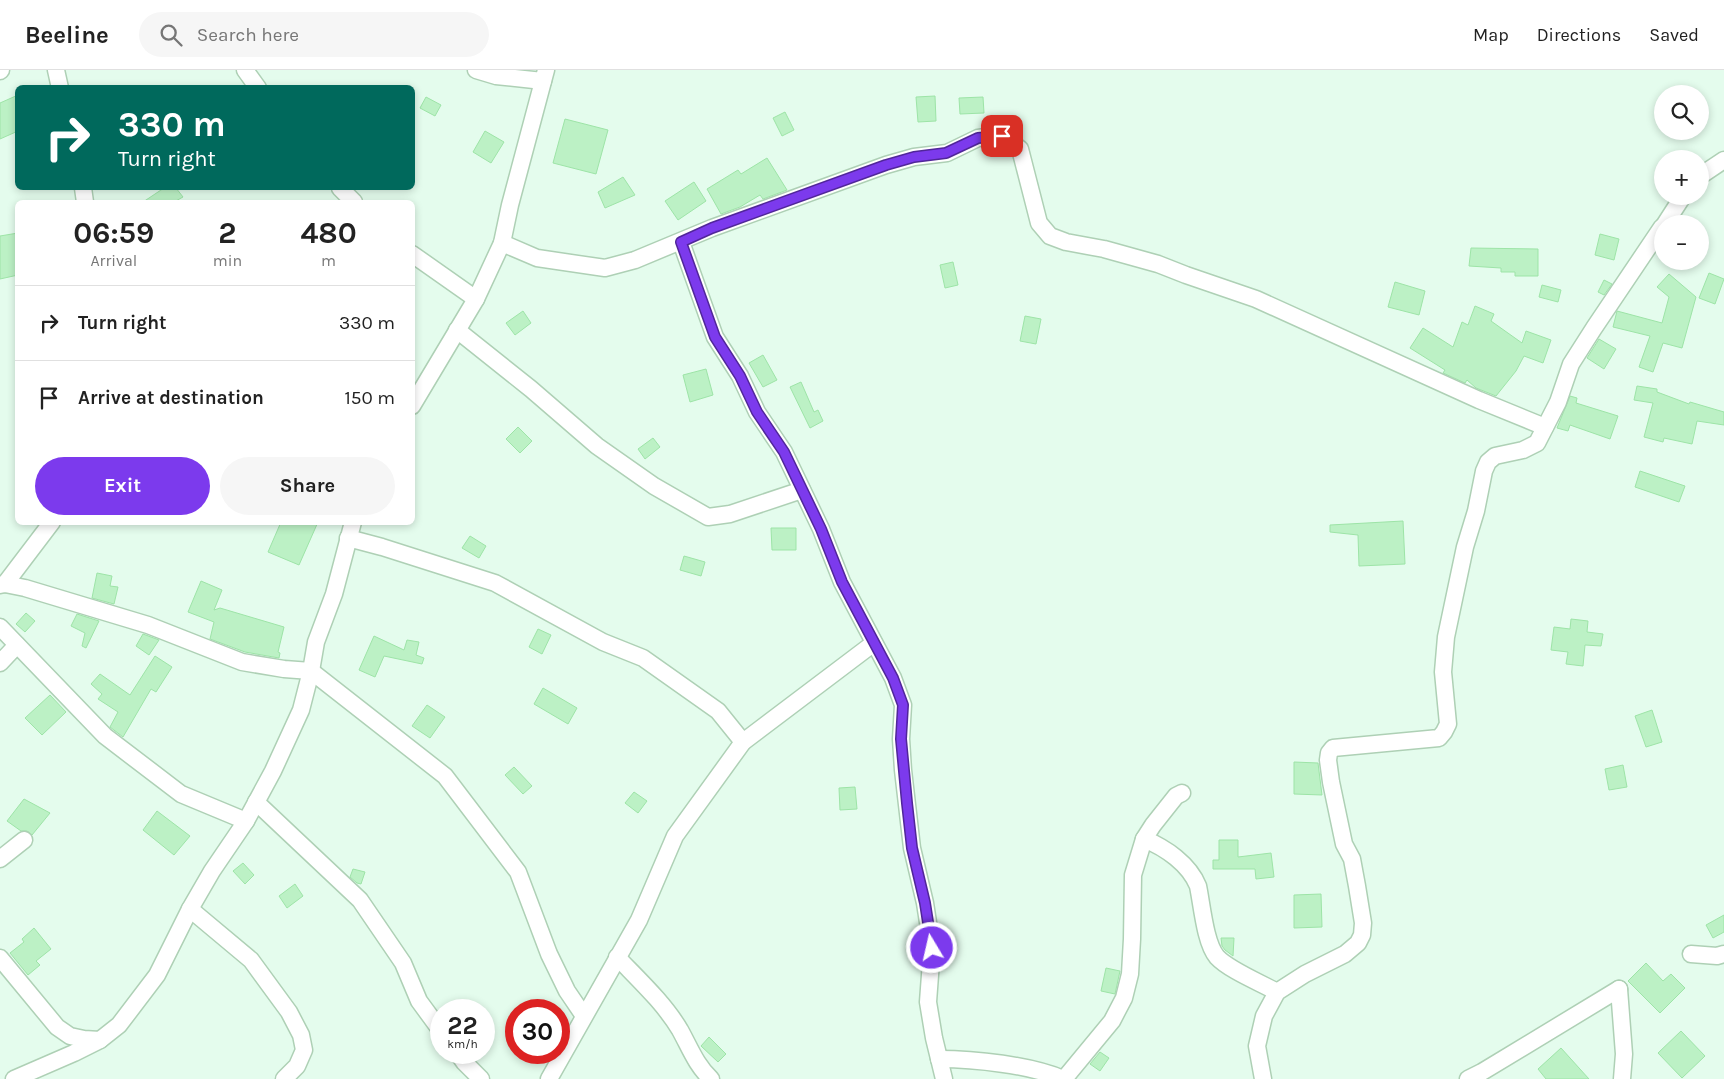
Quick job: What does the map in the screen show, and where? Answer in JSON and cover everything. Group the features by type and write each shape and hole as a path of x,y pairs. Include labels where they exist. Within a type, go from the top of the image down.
{"street":[{"path":"56,70 59,85"},
{"path":"246,70 256,85"},
{"path":"415,401 476,300 502,243 544,75 496,76 476,70"},
{"path":"502,243 537,258 605,268 635,260 720,225 886,165 914,157 946,153 978,138 1002,136 1020,149 1039,223 1050,236 1066,242 1104,249 1158,264 1256,299 1479,400 1545,427"},
{"path":"1709,170 1724,160"},
{"path":"342,190 352,200"},
{"path":"1263,1079 1257,1046 1264,1016 1277,992 1305,974 1345,954 1358,943 1362,936 1363,923 1358,886 1352,859 1344,844 1328,760 1329,753 1333,748 1340,747 1439,738 1444,732 1448,724 1442,672 1446,637 1465,547 1476,511 1484,471 1488,462 1495,456 1523,450 1537,443 1558,402 1571,364 1654,239"},
{"path":"681,242 715,337 740,376 757,412 784,452 821,529 842,582 893,678 903,705 901,739 912,848 925,903 932,948 928,1002 944,1079"},
{"path":"415,256 476,300"},
{"path":"457,330 531,389 597,446 654,486 708,517 730,514 802,490"},
{"path":"3,585 50,525"},
{"path":"14,1079 100,1040 120,1025 157,975 190,908 212,871 246,821 273,771 301,710 316,642 334,594 352,525"},
{"path":"348,538 495,583 603,642 643,658 718,711 743,742"},
{"path":"3,585 25,588 148,625 242,662 284,669 311,671 445,776 518,872 549,954 567,991 584,1016"},
{"path":"0,627 105,736 181,794 246,821"},
{"path":"549,1079 639,920 675,836 743,742 874,643"},
{"path":"0,663 17,646"},
{"path":"939,1059 990,1062 1052,1074 1064,1079 1112,1021 1124,998 1130,974 1133,875 1144,839 1152,825 1176,796 1182,792"},
{"path":"256,802 360,900 404,963 419,1000 430,1016"},
{"path":"1144,839 1159,845 1186,867 1195,880 1209,940 1216,956 1277,992"},
{"path":"0,859 24,840"},
{"path":"190,908 250,960 289,1012 301,1035 304,1050 297,1066 284,1079"},
{"path":"1691,954 1717,956 1724,954"},
{"path":"618,957 666,1010 680,1030 702,1070 711,1079"},
{"path":"0,958 56,1028 70,1036 100,1040"},
{"path":"1468,1079 1619,989 1624,1054 1622,1079"},
{"path":"466,1064 481,1079"}],"building":[{"path":"15,96 15,132 0,139 0,103"},
{"path":"935,96 936,121 918,122 916,97"},
{"path":"426,97 441,105 435,116 420,108"},
{"path":"983,97 984,113 960,114 959,98"},
{"path":"785,112 794,130 782,136 773,118"},
{"path":"565,119 608,130 596,174 553,163"},
{"path":"485,131 504,142 491,163 473,152"},
{"path":"767,158 787,190 763,199 760,195 740,207 721,214 707,189 738,170 741,174"},
{"path":"623,177 635,195 605,208 598,192"},
{"path":"694,182 706,201 678,220 665,201"},
{"path":"161,190 178,190 183,197 178,200 146,200"},
{"path":"15,234 15,276 0,279 0,236"},
{"path":"1600,234 1619,239 1614,260 1595,255"},
{"path":"1471,248 1538,249 1538,276 1515,276 1515,272 1501,272 1501,268 1469,266"},
{"path":"953,262 958,285 945,288 940,265"},
{"path":"1709,273 1724,279 1715,304 1699,298"},
{"path":"1669,274 1696,297 1682,348 1663,343 1653,372 1639,367 1650,336 1613,327 1617,311 1662,323 1669,297 1657,287"},
{"path":"1604,280 1612,284 1604,295 1598,292"},
{"path":"1395,282 1425,291 1419,315 1388,307"},
{"path":"1542,285 1561,290 1558,302 1539,297"},
{"path":"1475,306 1494,314 1491,321 1522,343 1526,331 1551,340 1543,363 1524,356 1516,371 1496,396 1476,388 1467,380 1465,383 1443,373 1445,370 1410,348 1423,328 1453,347 1462,322 1468,325"},
{"path":"523,311 531,323 515,335 506,323"},
{"path":"1025,316 1041,319 1036,344 1020,341"},
{"path":"1599,339 1616,349 1604,369 1587,358"},
{"path":"763,355 777,380 763,387 749,363"},
{"path":"706,369 713,395 690,402 683,375"},
{"path":"801,382 814,412 818,410 823,421 810,428 790,387"},
{"path":"1637,386 1657,389 1657,392 1689,404 1690,402 1724,412 1724,425 1697,421 1692,444 1664,438 1663,442 1644,437 1653,403 1634,400"},
{"path":"1570,396 1577,398 1576,403 1618,416 1610,439 1570,425 1568,431 1557,428"},
{"path":"518,427 532,441 520,453 506,439"},
{"path":"653,438 660,447 645,459 638,449"},
{"path":"1640,471 1685,486 1679,502 1635,487"},
{"path":"1403,521 1405,564 1359,566 1358,535 1330,532 1330,525"},
{"path":"280,525 317,525 299,565 268,552"},
{"path":"771,528 796,528 796,550 772,550"},
{"path":"470,536 486,546 479,558 462,548"},
{"path":"684,556 705,562 701,576 680,570"},
{"path":"97,573 112,576 110,586 118,587 114,604 92,598"},
{"path":"201,581 222,590 214,610 220,608 284,627 278,652 280,653 279,658 245,652 210,639 214,622 188,612"},
{"path":"26,613 35,621 25,632 16,624"},
{"path":"77,614 99,621 86,648 82,646 85,633 71,626"},
{"path":"1571,619 1588,621 1587,632 1603,634 1601,646 1585,645 1583,666 1566,664 1568,652 1551,650 1554,627 1570,629"},
{"path":"538,629 551,635 542,654 529,647"},
{"path":"143,634 159,640 149,655 136,646"},
{"path":"374,636 404,650 407,640 419,642 416,655 424,658 422,664 384,656 375,677 359,670"},
{"path":"155,656 172,667 156,692 151,689 123,737 110,727 118,712 98,699 102,694 91,684 100,674 130,695"},
{"path":"543,688 577,708 568,724 534,704"},
{"path":"50,695 66,712 42,735 25,718"},
{"path":"427,705 445,717 430,738 412,726"},
{"path":"1652,710 1662,742 1646,747 1635,716"},
{"path":"1294,762 1318,763 1322,795 1294,794"},
{"path":"1623,765 1627,787 1609,790 1605,769"},
{"path":"514,767 532,786 523,794 505,775"},
{"path":"855,787 857,809 840,810 839,788"},
{"path":"634,792 647,801 638,813 625,803"},
{"path":"24,799 50,813 32,835 27,831 21,831 7,821"},
{"path":"157,811 190,836 174,855 143,830"},
{"path":"1219,840 1238,840 1238,857 1271,853 1274,877 1256,879 1255,869 1213,869 1213,860 1219,860"},
{"path":"243,863 254,875 245,884 233,871"},
{"path":"353,869 365,872 361,884 350,877"},
{"path":"295,884 303,896 287,908 279,896"},
{"path":"1321,894 1322,927 1294,928 1294,895"},
{"path":"1724,915 1724,932 1713,938 1706,925"},
{"path":"34,928 51,949 36,961 40,965 28,975 10,953 24,942 22,939"},
{"path":"1221,938 1234,938 1233,956 1222,946"},
{"path":"1646,963 1663,981 1671,974 1685,988 1660,1013 1628,981"},
{"path":"1106,968 1120,971 1115,994 1101,991"},
{"path":"1681,1031 1705,1056 1682,1078 1658,1053"},
{"path":"709,1037 726,1054 718,1062 701,1046"},
{"path":"1561,1048 1589,1079 1546,1079 1538,1069"},
{"path":"1100,1052 1109,1058 1100,1071 1090,1064"}],"route":[{"path":"932,948 925,903 912,848 901,739 903,705 893,678 842,582 821,529 784,452 757,412 740,376 715,337 681,242 712,228 886,165 914,157 946,153 978,138 1002,136"}]}
